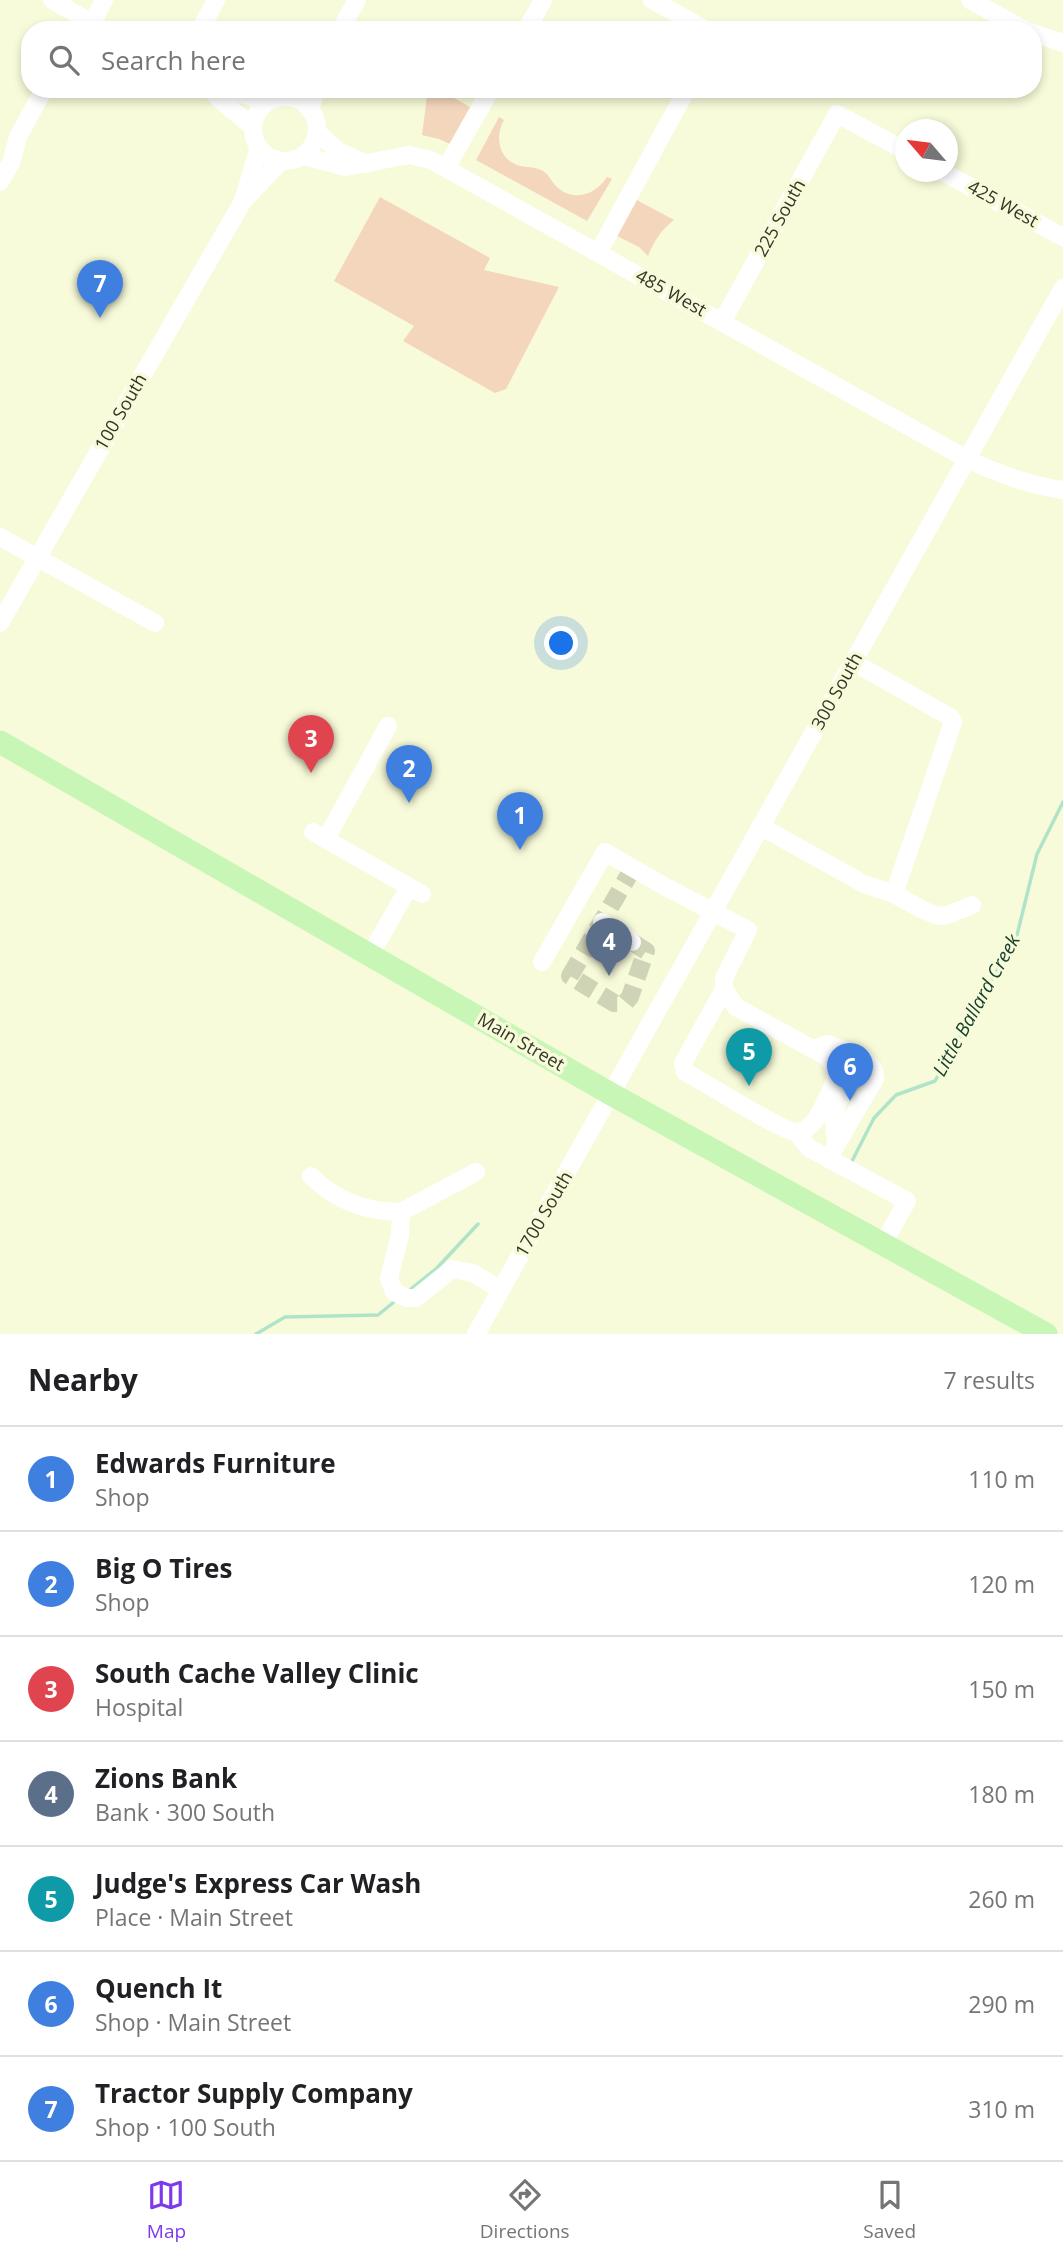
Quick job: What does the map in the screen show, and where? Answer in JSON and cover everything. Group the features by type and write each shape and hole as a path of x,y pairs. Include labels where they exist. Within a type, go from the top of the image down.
{"main road":[{"name":"Main Street","path":"0,742 611,1094 1046,1334"}],"street":[{"path":"52,0 83,21"},
{"path":"91,21 104,0"},
{"path":"205,21 216,0"},
{"path":"345,21 357,0"},
{"path":"531,21 543,0"},
{"path":"652,0 690,21"},
{"path":"970,0 1008,21"},
{"path":"1042,36 1063,43"},
{"path":"0,182 11,163 18,137 39,98"},
{"path":"218,98 253,127 259,147 265,154 281,161 303,156 310,149 317,132 314,116 298,98"},
{"path":"255,98 268,102"},
{"path":"253,127 261,109 278,98"},
{"path":"310,110 313,98"},
{"path":"446,168 486,98"},
{"path":"598,253 683,98"},
{"name":"225 South","path":"722,322 838,114 895,145"},
{"path":"317,132 338,151 368,164"},
{"name":"100 South","path":"0,623 243,201 259,147"},
{"name":"485 West","path":"303,156 346,167 409,155 431,160 967,459 1005,476 1040,487 1063,490"},
{"name":"100 South","path":"243,201 281,161"},
{"name":"425 West","path":"958,180 1063,237"},
{"name":"300 South","path":"611,1094 1063,288"},
{"path":"0,537 155,624"},
{"path":"853,662 950,717 953,722 894,894"},
{"path":"370,955 415,891 319,835 387,726"},
{"path":"761,826 864,884 894,894 938,916 972,905"},
{"path":"542,962 605,852 748,930 724,978 724,989 683,1063 685,1072 778,1125 796,1132 809,1148 907,1201 883,1244"},
{"path":"602,922 632,942"},
{"path":"724,989 736,1007 829,1058 835,1068 837,1079 818,1117 808,1128 796,1132"},
{"path":"814,1049 827,1044 846,1052 852,1068 851,1080 835,1109 836,1142 828,1159"},
{"name":"1700 South","path":"475,1334 611,1094"},
{"path":"311,1176 324,1189 357,1207 382,1212 401,1212 476,1172"},
{"path":"401,1212 400,1235 389,1278 394,1292 407,1298 416,1298 452,1269 473,1273 500,1290"}],"shaded area":[{"path":"427,98 454,98 470,107 450,144 422,135"},
{"path":"499,117 504,120 499,139 506,157 517,165 543,171 564,192 570,195 584,194 597,188 607,177 612,179 587,221 476,160"},
{"path":"380,197 490,258 484,270 559,287 506,389 495,393 403,341 414,326 334,281"},
{"path":"635,199 674,220 658,236 648,256 639,247 615,235"}],"waterway":[{"name":"Little Ballard Creek","path":"850,1165 874,1118 896,1095 935,1081 1017,935 1037,854 1063,802"},
{"name":"Little Ballard Creek","path":"411,1289 437,1268 478,1224"},
{"name":"Little Ballard Creek","path":"256,1334 285,1317 378,1315 394,1302"}],"tunnel":[{"path":"632,942 646,951 630,997 625,1003 614,1003 570,976 633,868"}],"place":[{"name":"Tractor Supply Company","path":"100,318"},
{"name":"South Cache Valley Clinic","path":"311,773"},
{"name":"Big O Tires","path":"409,803"},
{"name":"Edwards Furniture","path":"520,850"},
{"name":"Zions Bank","path":"609,976"},
{"name":"Judge's Express Car Wash","path":"749,1086"},
{"name":"Quench It","path":"850,1101"}]}
